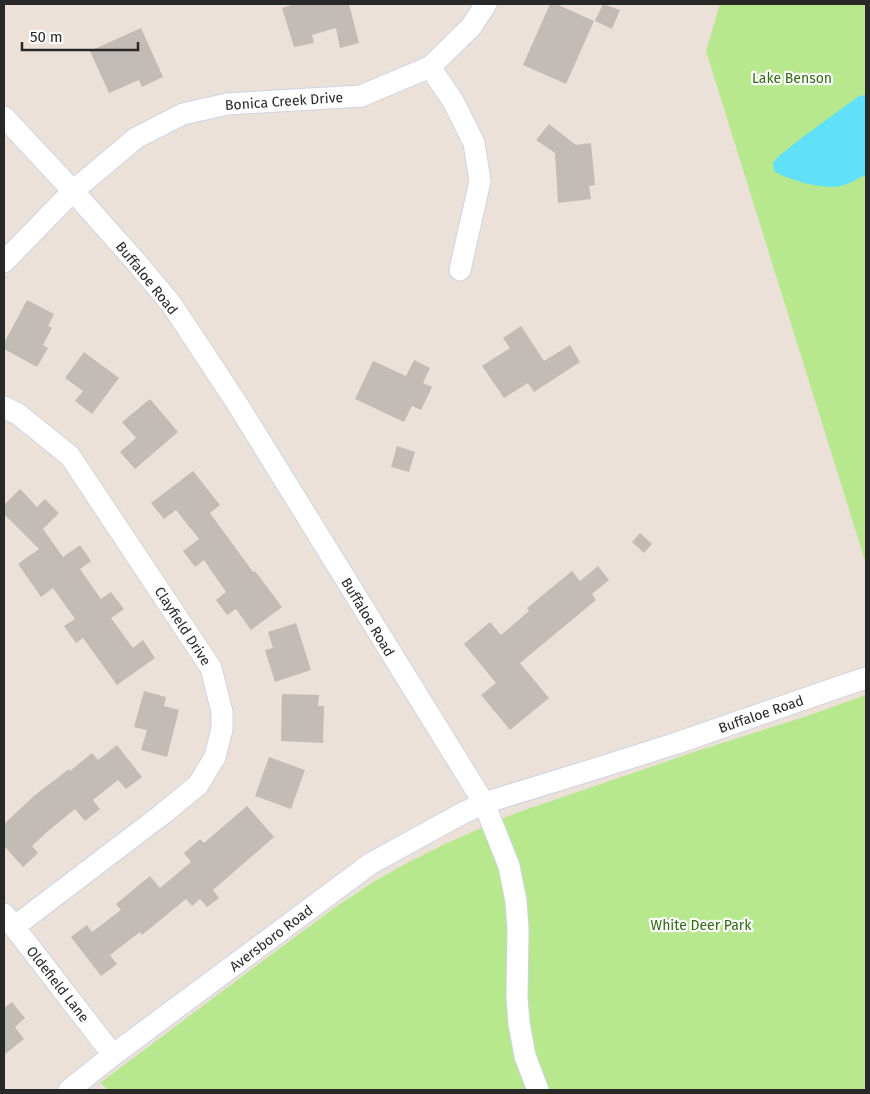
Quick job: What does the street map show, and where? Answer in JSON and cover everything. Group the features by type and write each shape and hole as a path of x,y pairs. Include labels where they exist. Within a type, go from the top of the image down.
{"street":[{"name":"Bonica Creek Drive","path":"4,262 73,192 136,138 183,114 227,104 361,96 430,67 471,27 486,4"},
{"path":"430,67 453,101 474,143 480,181 460,270"},
{"name":"Buffaloe Road","path":"4,117 137,263 177,314 238,405 484,802 651,751 866,678"},
{"name":"Clayfield Drive","path":"4,407 18,414 70,456 211,668 222,712 222,729 215,757 198,785 160,816 9,921"},
{"path":"484,802 509,866 516,901 519,1023 525,1056 538,1090"},
{"name":"Aversboro Road","path":"69,1090 113,1055 370,864 484,802"},
{"name":"Oldefield Lane","path":"9,921 113,1055"}],"green space":[{"name":"Lake Benson","path":"720,4 866,4 866,564 706,51"},
{"name":"White Deer Park","path":"866,695 866,1090 109,1090 100,1083 337,906 407,863 447,843 516,813"}],"water":[{"path":"866,95 866,175 844,185 826,187 797,181 774,171 773,163 779,156 859,96"}],"building":[{"path":"295,4 349,4 359,43 340,48 336,28 312,35 314,43 294,47 282,8"},
{"path":"550,4 556,4 594,21 566,84 523,65"},
{"path":"603,4 620,10 612,29 595,21"},
{"path":"141,28 163,77 142,87 139,80 109,93 90,51"},
{"path":"549,124 576,145 591,143 595,185 589,186 591,199 558,203 555,153 536,140"},
{"path":"27,300 54,314 48,326 52,328 43,345 48,348 37,367 4,349 4,343"},
{"path":"521,326 544,361 570,345 580,362 534,392 528,383 504,398 482,366 510,348 503,338"},
{"path":"84,352 119,378 92,414 75,401 83,391 65,378"},
{"path":"414,360 430,368 423,383 432,387 421,410 412,406 404,422 355,399 373,361 406,376"},
{"path":"150,399 178,432 135,469 120,452 136,438 122,422"},
{"path":"397,446 415,452 409,472 391,467"},
{"path":"193,471 220,505 210,513 253,572 255,571 282,607 251,630 236,609 227,615 216,600 226,592 204,560 195,567 183,551 199,539 176,510 164,519 151,503"},
{"path":"20,489 37,507 45,499 59,513 43,529 63,557 80,545 91,561 80,569 101,599 111,592 124,609 111,618 133,648 143,640 155,658 117,685 83,638 76,643 64,626 75,619 53,588 41,597 18,564 39,549 4,514 4,505"},
{"path":"640,533 652,544 644,553 632,542"},
{"path":"598,566 609,580 592,594 596,600 520,663 549,698 510,730 481,695 496,683 464,644 490,622 501,635 529,611 527,608 572,571 580,581"},
{"path":"296,623 311,670 275,682 265,650 273,648 268,632"},
{"path":"144,691 166,697 164,706 179,710 167,757 141,750 147,730 134,727"},
{"path":"282,694 319,695 318,706 324,706 323,743 281,741"},
{"path":"117,745 142,777 126,789 118,780 93,800 100,809 85,821 75,809 32,846 38,853 23,867 4,846 4,824 35,795 69,769 70,771 92,753 98,760"},
{"path":"269,757 305,770 291,809 255,796"},
{"path":"247,806 274,837 213,890 219,898 207,907 200,899 192,906 186,899 142,935 140,932 110,955 117,964 101,976 71,937 87,925 92,932 121,910 116,904 150,876 160,888 191,862 184,853 200,839 204,843"},
{"path":"12,1002 25,1018 15,1027 24,1039 4,1055 4,1008"}]}
